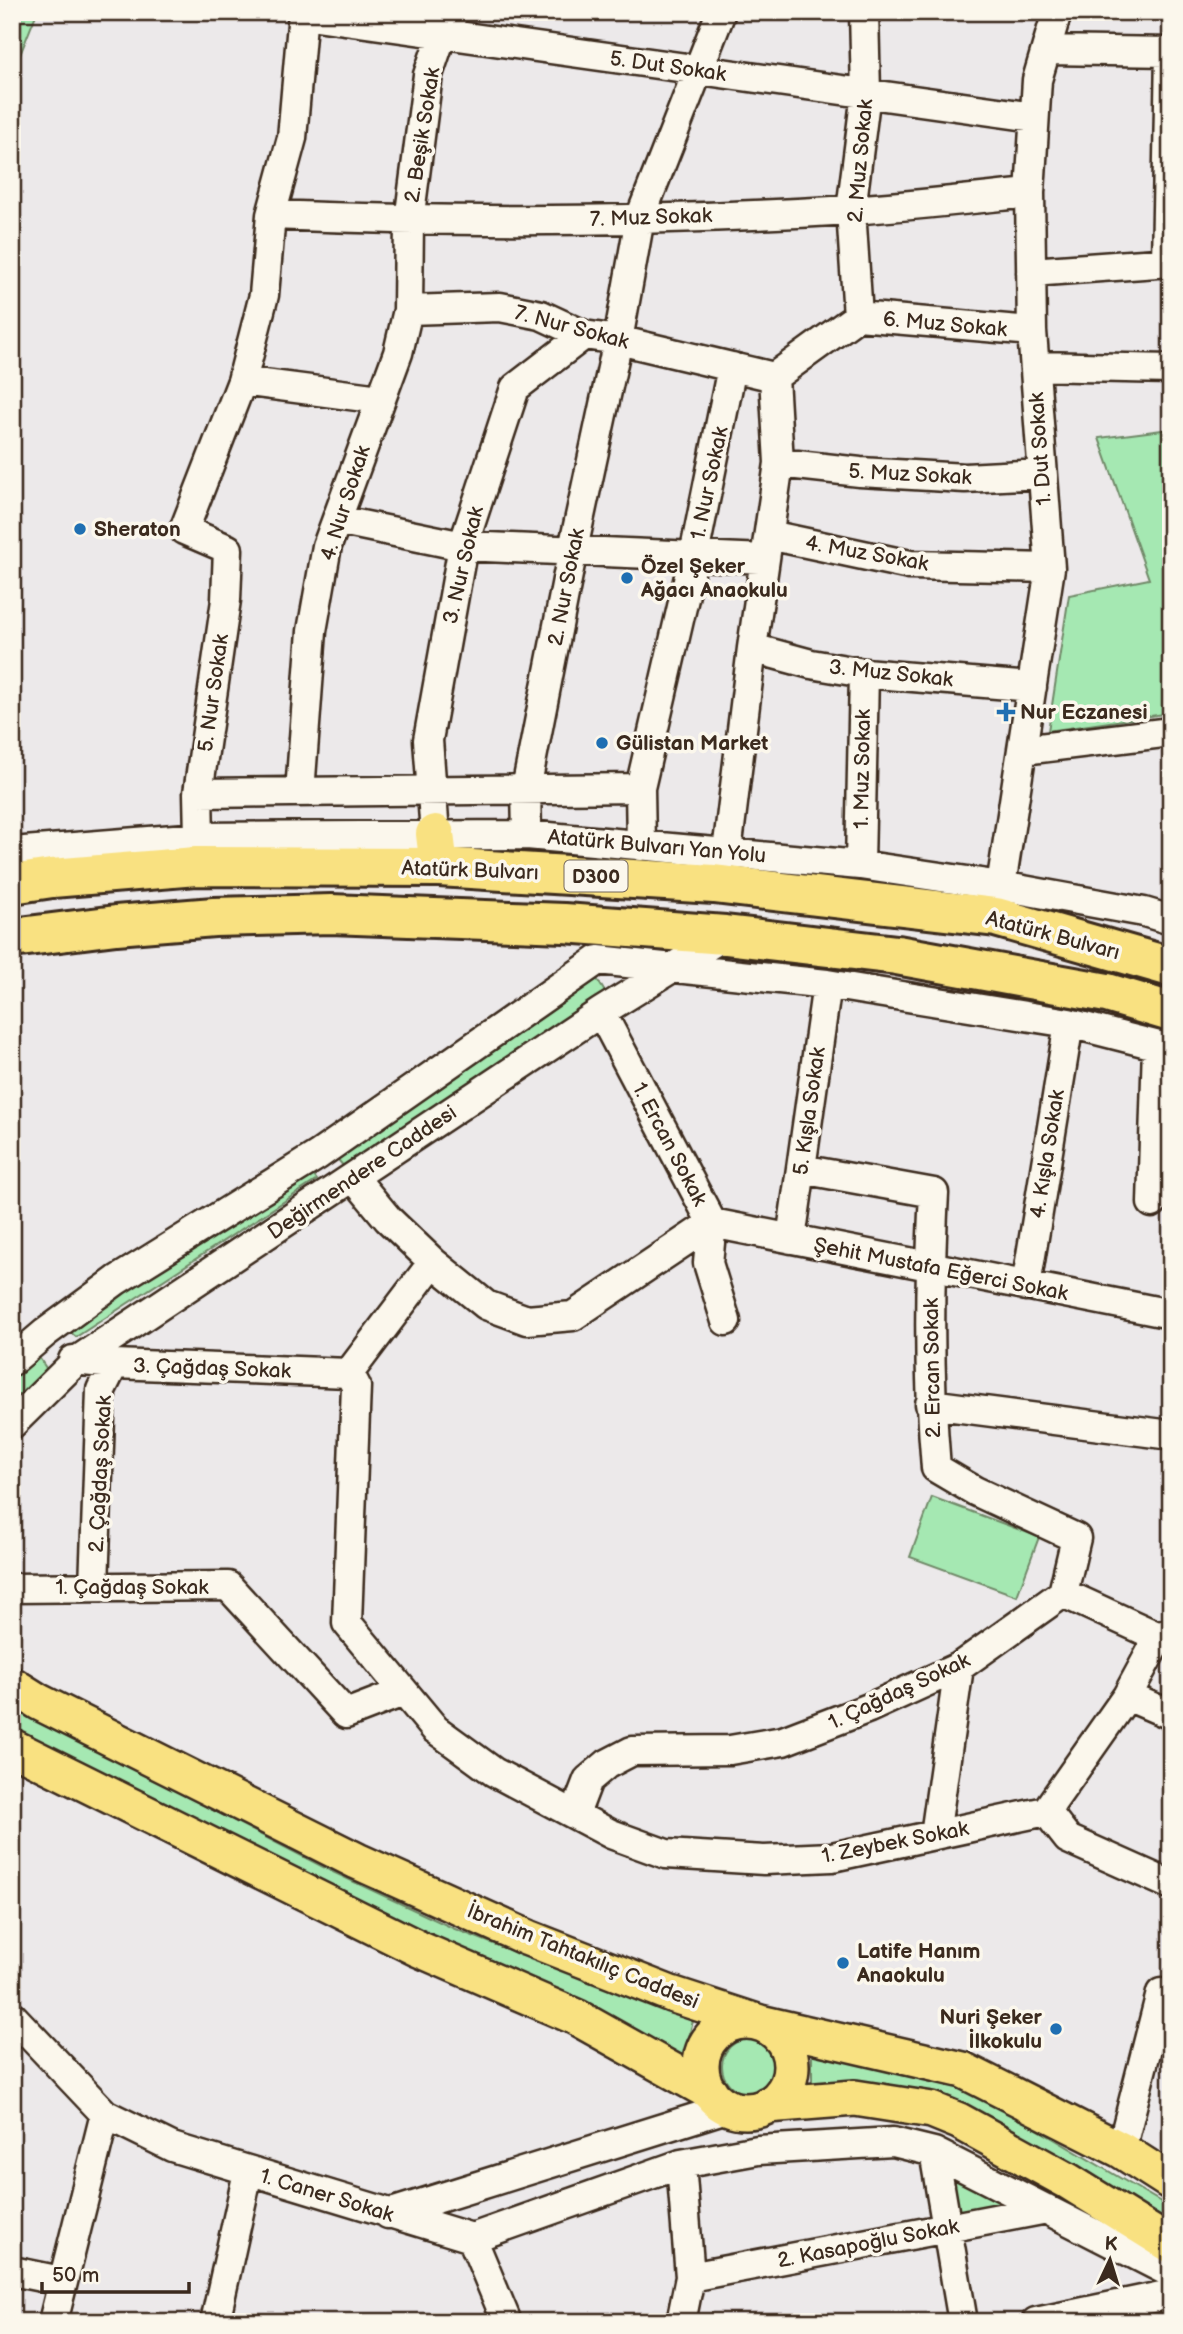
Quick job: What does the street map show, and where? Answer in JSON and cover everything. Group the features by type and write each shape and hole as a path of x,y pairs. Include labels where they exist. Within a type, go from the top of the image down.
{"highway":[{"name":"Atatürk Bulvarı","path":"12,884 197,866 437,850 714,884 998,901 1171,967"},
{"name":"Atatürk Bulvarı","path":"12,938 116,925 214,917 331,914 564,923 725,935 897,955 1107,993 1166,1035"}],"main road":[{"name":"İbrahim Tahtakılıç Caddesi","path":"12,1685 39,1702 356,1861 528,1938 671,1994 760,2023 963,2070 1121,2150 1171,2182"},
{"path":"12,1747 419,1949 576,2017 720,2100 755,2110 778,2098 791,2071 790,2055 784,2041 773,2030 760,2023 747,2021 723,2027 706,2045 701,2069 720,2100"},
{"path":"767,2105 855,2098 932,2110 959,2120 1068,2181 1171,2245"}],"street":[{"name":"2. Nur Sokak","path":"527,835 526,789 573,549 618,340 640,218 721,12"},
{"name":"2. Muz Sokak","path":"858,316 851,210 866,93 864,12"},
{"name":"1. Dut Sokak","path":"998,901 1049,568 1032,331 1030,193 1037,80 1057,12"},
{"name":"5. Dut Sokak","path":"302,13 448,23 699,70 1034,117"},
{"path":"302,13 292,138 271,215 264,296 242,381 380,399"},
{"name":"2. Beşik Sokak","path":"409,221 428,75 448,23"},
{"path":"1031,272 1168,262 1170,52 1047,50"},
{"name":"7. Muz Sokak","path":"271,215 409,221 640,218 851,210 1030,193"},
{"name":"4. Nur Sokak","path":"300,792 312,631 327,546 398,354 408,310 409,221"},
{"name":"7. Nur Sokak","path":"408,310 500,307 541,315 584,335 618,340 774,377"},
{"path":"727,852 752,648 779,463 774,377 858,316"},
{"name":"6. Muz Sokak","path":"858,316 1032,331"},
{"name":"3. Nur Sokak","path":"437,850 428,740 463,545 515,388 584,335"},
{"path":"1035,366 1171,369"},
{"name":"1. Nur Sokak","path":"641,846 640,788 694,555 732,367"},
{"name":"5. Nur Sokak","path":"199,837 198,793 226,600 228,550 184,530 242,381"},
{"name":"5. Muz Sokak","path":"779,463 860,472 965,478 1042,474"},
{"name":"4. Muz Sokak","path":"337,520 463,545 694,555 767,547 911,565 1049,568"},
{"name":"3. Muz Sokak","path":"752,648 811,664 864,673 1032,687"},
{"name":"1. Muz Sokak","path":"860,865 864,673"},
{"path":"1023,750 1171,732"},
{"path":"198,793 640,788"},
{"name":"Atatürk Bulvarı Yan Yolu","path":"12,852 199,837 437,850 527,835 860,865 998,901 1144,912 1171,920"},
{"path":"564,923 598,960 827,984 1069,1023 1166,1035 1152,1203"},
{"name":"Değirmendere Caddesi","path":"12,1424 75,1362 601,1012 725,935"},
{"name":"Değirmendere Caddesi","path":"12,1361 117,1280 318,1155 598,960"},
{"name":"5. Kışla Sokak","path":"790,1239 827,984"},
{"name":"1. Ercan Sokak","path":"601,1012 712,1223 708,1263 726,1321"},
{"name":"4. Kışla Sokak","path":"1026,1286 1069,1023"},
{"path":"318,1155 433,1262 486,1305 527,1320 573,1316 712,1223"},
{"name":"2. Ercan Sokak","path":"800,1169 934,1193 930,1266 930,1404 936,1468 975,1490 1076,1538 1063,1593"},
{"name":"Şehit Mustafa Eğerci Sokak","path":"712,1223 1171,1314"},
{"path":"349,1373 433,1262"},
{"path":"45,1333 75,1362"},
{"name":"3. Çağdaş Sokak","path":"75,1362 349,1373"},
{"name":"2. Çağdaş Sokak","path":"94,1586 101,1390 114,1364"},
{"name":"1. Zeybek Sokak","path":"349,1373 356,1386 347,1623 435,1729 494,1772 611,1834 666,1854 764,1860 832,1857 1046,1811"},
{"path":"930,1404 1171,1435"},
{"name":"1. Çağdaş Sokak","path":"12,1588 228,1586 346,1714 403,1692"},
{"path":"1063,1593 1165,1635 1127,1696 1046,1811 1068,1839 1171,1885"},
{"name":"1. Çağdaş Sokak","path":"575,1814 588,1780 607,1764 632,1751 730,1750 783,1741 869,1708 960,1667 1063,1593"},
{"path":"935,1835 960,1667"},
{"path":"1127,1696 1171,1715"},
{"path":"1121,2150 1166,1995"},
{"name":"1. Caner Sokak","path":"12,2016 105,2114 172,2147 247,2172 472,2238"},
{"path":"388,2214 720,2100"},
{"path":"53,2322 61,2281 105,2114"},
{"path":"507,2322 472,2238 681,2164 758,2150 893,2142 934,2152 1171,2273"},
{"path":"934,2152 963,2322"},
{"path":"681,2164 690,2277 681,2322"},
{"path":"215,2322 247,2172"},
{"name":"2. Kasapoğlu Sokak","path":"690,2277 1047,2209"},
{"path":"12,2271 61,2281"},
{"path":"1036,2322 1171,2294"}],"green space":[{"path":"12,12 37,12 12,75"},
{"path":"1171,429 1171,713 1048,731 1069,595 1149,579 1099,438"},
{"path":"597,979 605,992 602,998 344,1167 334,1155 438,1090"},
{"path":"310,1171 317,1180 76,1337 68,1330"},
{"path":"38,1356 46,1368 45,1372 12,1402 12,1378"},
{"path":"932,1497 1039,1537 1017,1596 910,1557"},
{"path":"12,1703 25,1713 333,1872 455,1929 693,2021 683,2058 431,1939 12,1732"},
{"path":"749,2039 768,2047 776,2066 768,2085 749,2093 730,2085 722,2066 730,2047"},
{"path":"812,2053 964,2089 986,2099 1171,2208 1171,2226 1120,2193 812,2085"},
{"path":"951,2173 1013,2202 959,2213"}],"place":[{"name":"Sheraton","path":"80,529"},
{"name":"Özel Şeker Ağacı Anaokulu","path":"627,578"},
{"name":"Nur Eczanesi","path":"1006,712"},
{"name":"Gülistan Market","path":"602,743"},
{"name":"Latife Hanım Anaokulu","path":"843,1963"},
{"name":"Nuri Şeker İlkokulu","path":"1056,2029"}]}
